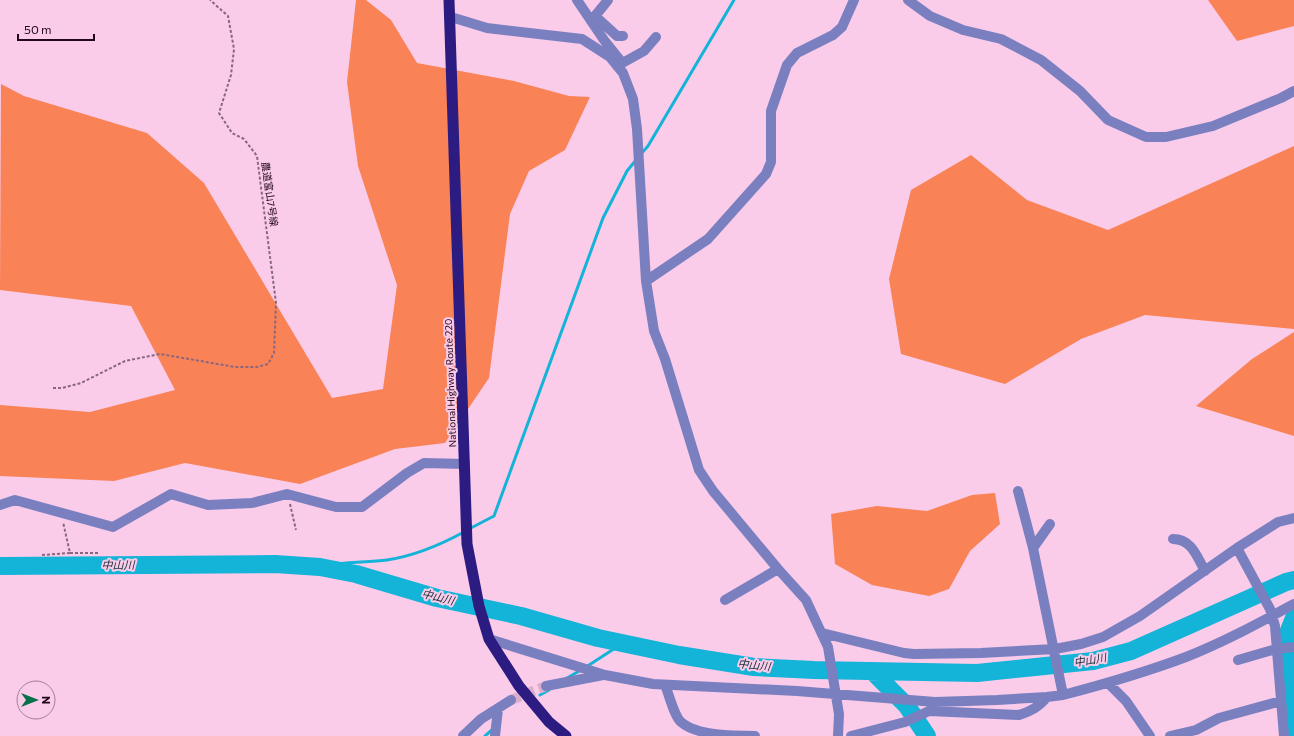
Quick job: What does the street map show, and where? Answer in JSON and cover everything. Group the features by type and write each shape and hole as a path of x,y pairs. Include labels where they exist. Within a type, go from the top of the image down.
{"highway":[{"name":"National Highway Route 220","path":"449,0 451,17 468,544 479,606 489,639 519,686 549,722 566,736"}],"street":[{"path":"577,0 593,19 620,65 633,99 637,129 646,281 654,331 665,359 699,470 713,490 778,569 806,600 828,647 839,714 838,736"},
{"path":"593,19 608,0"},
{"path":"646,281 708,239 766,174 771,162 771,111 787,65 797,54 833,35 842,27 854,0"},
{"path":"908,0 930,16 963,30 1001,39 1041,60 1080,91 1108,120 1146,137 1166,137 1213,126 1281,98 1294,91"},
{"path":"451,17 487,28 582,39 620,65"},
{"path":"593,19 617,36 623,36"},
{"path":"620,65 644,51 656,37"},
{"path":"0,505 15,500 113,527 171,494 208,505 252,503 287,494 336,507 362,507 407,473 424,463 465,464"},
{"path":"1018,491 1033,548 1063,692"},
{"path":"822,633 904,653 914,654 1055,649 1081,644 1103,637 1140,616 1237,548 1278,522 1294,518"},
{"path":"1033,548 1050,524"},
{"path":"1173,539 1181,539 1191,545 1205,571"},
{"path":"1237,548 1271,612 1275,626 1284,736"},
{"path":"725,600 778,569"},
{"path":"489,639 605,675 665,685 836,693 935,702 997,700 1047,697 1063,692 1108,683 1187,656 1271,612 1294,604"},
{"path":"1238,660 1276,649 1294,647"},
{"path":"546,686 605,675"},
{"path":"1108,683 1126,701 1150,736"},
{"path":"665,685 676,715 681,722 692,728 710,733 755,736"},
{"path":"850,736 905,722 929,711 1018,715 1030,712 1040,705 1047,697"},
{"path":"463,736 481,719 511,700"},
{"path":"1170,736 1196,730 1219,718 1281,701"},
{"path":"495,736 498,709"}],"path":[{"name":"農道富山7号線","path":"53,388 62,388 81,384 125,361 160,354 235,367 257,367 268,364 274,353 276,303 257,156 244,139 232,133 219,113 231,75 234,49 228,16 210,0"},
{"path":"287,494 296,530"},
{"path":"61,513 70,553"},
{"path":"42,555 100,553"}],"shaded area":[{"path":"356,0 366,0 391,20 417,63 514,81 569,96 590,97 565,150 529,171 510,214 489,378 445,443 395,449 300,484 185,463 114,481 0,476 0,405 90,412 175,390 131,306 0,290 1,84 24,96 147,133 204,183 332,398 383,389 397,285 358,166 347,82"},
{"path":"1208,0 1294,0 1294,26 1237,41"},
{"path":"1294,146 1294,329 1145,315 1081,339 1005,384 901,354 889,279 911,190 971,155 1027,200 1108,230"},
{"path":"1294,332 1294,436 1196,406 1252,359"},
{"path":"995,493 1000,524 970,551 949,589 929,596 872,585 835,564 831,514 877,506 927,511 972,495"}],"waterway":[{"path":"641,154 648,146 734,0"},
{"path":"469,529 494,516 603,218 627,171 636,160"},
{"path":"320,567 337,564 387,560 407,556 436,546 464,532"},
{"name":"中山川","path":"0,566 275,564 320,567 356,574 437,598 521,616 598,638 679,655 754,667 814,670 977,673 1093,661 1131,651 1286,582 1294,580"},
{"name":"中山川","path":"1293,736 1294,712 1286,638 1294,618"},
{"path":"586,667 623,643"},
{"path":"567,678 581,670"},
{"name":"中山川","path":"872,671 907,706 927,736"},
{"path":"540,695 549,690"},
{"path":"485,736 493,729"}],"tunnel":[{"path":"511,700 546,686"}]}
